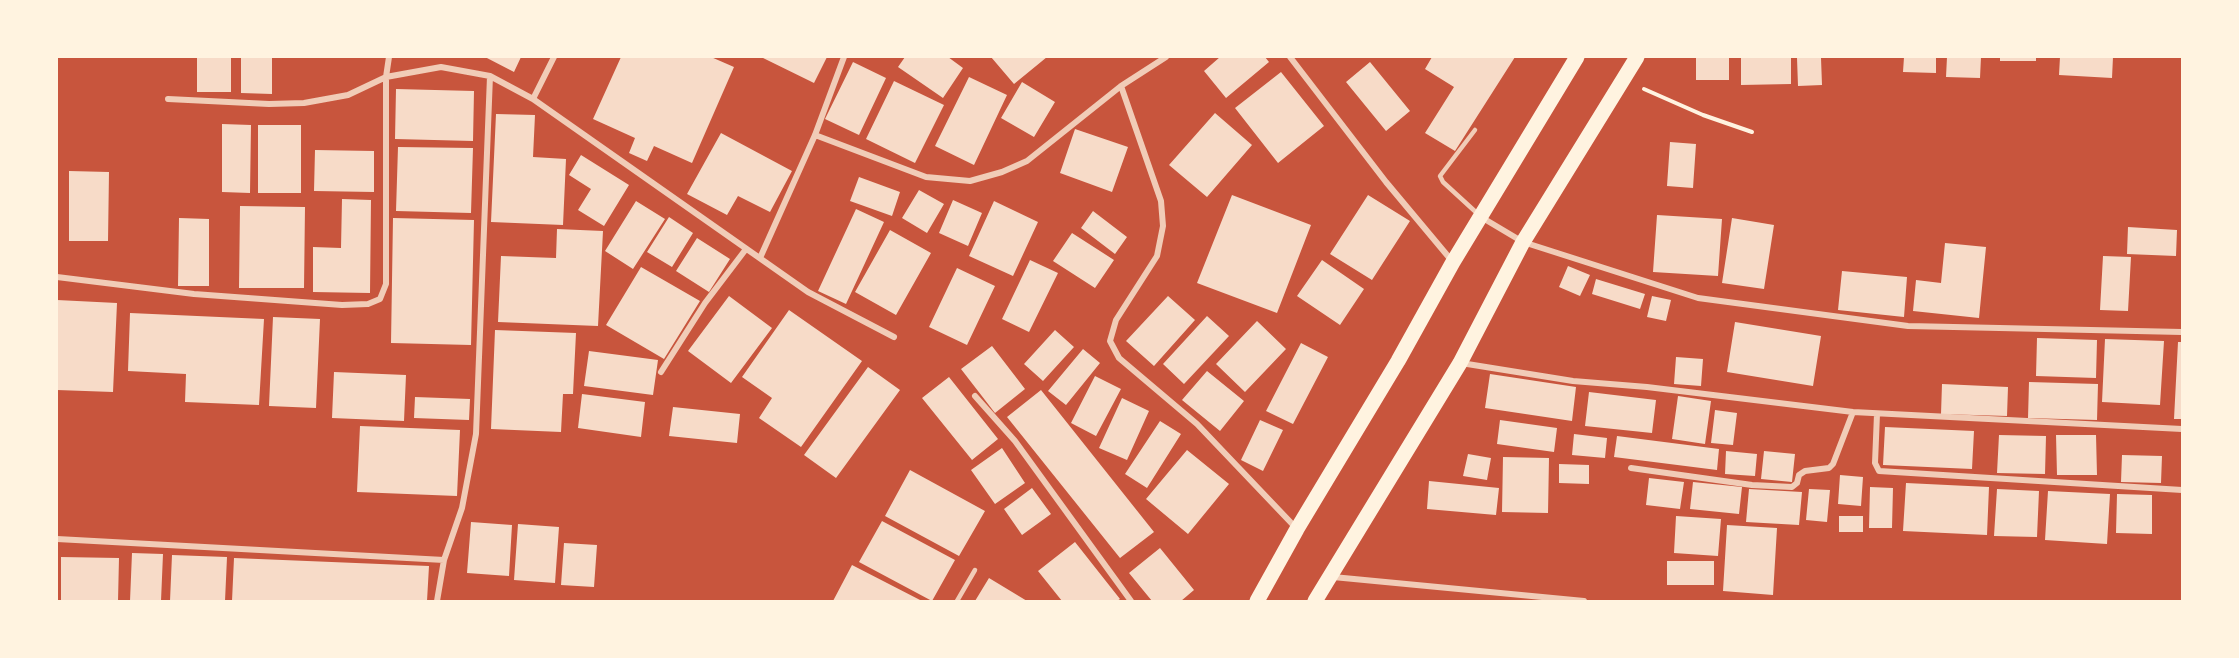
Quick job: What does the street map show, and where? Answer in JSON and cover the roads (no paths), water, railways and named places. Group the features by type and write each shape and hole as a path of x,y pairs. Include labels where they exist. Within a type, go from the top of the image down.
{"main road":[{"path":"1257,601 1297,529 1398,361 1453,262 1577,57"},
{"path":"1315,601 1460,363 1523,242 1637,57"}],"street":[{"path":"57,277 194,294 331,304 368,304 380,299 386,284 386,77 389,57"},
{"path":"533,99 554,57"},
{"path":"760,258 815,135 844,57"},
{"path":"815,135 926,177 970,181 1002,172 1027,160 1121,86 1166,57"},
{"path":"1290,57 1386,182 1453,262"},
{"path":"168,99 269,104 304,103 348,95 386,77 441,66 490,76 533,99 808,292 894,337"},
{"path":"437,601 444,560 462,508 476,434 490,76"},
{"path":"1121,86 1161,201 1163,226 1157,256 1116,320 1110,341 1119,358 1197,424 1297,529"},
{"path":"1481,217 1523,242 1698,298 1908,326 2182,332"},
{"path":"661,372 705,303 746,249"},
{"path":"1460,363 1573,381 1647,387 1853,412 2182,429"},
{"path":"975,396 1015,441 1131,601"},
{"path":"1631,468 1752,485 1792,487 1797,483 1799,475 1805,471 1828,468 1833,464 1853,412"},
{"path":"1877,414 1875,463 1879,471 2182,490"},
{"path":"57,539 444,560"},
{"path":"1329,576 1584,601"}],"lane":[{"path":"1475,130 1440,176 1443,182 1481,217"},
{"path":"957,601 975,570"}]}
